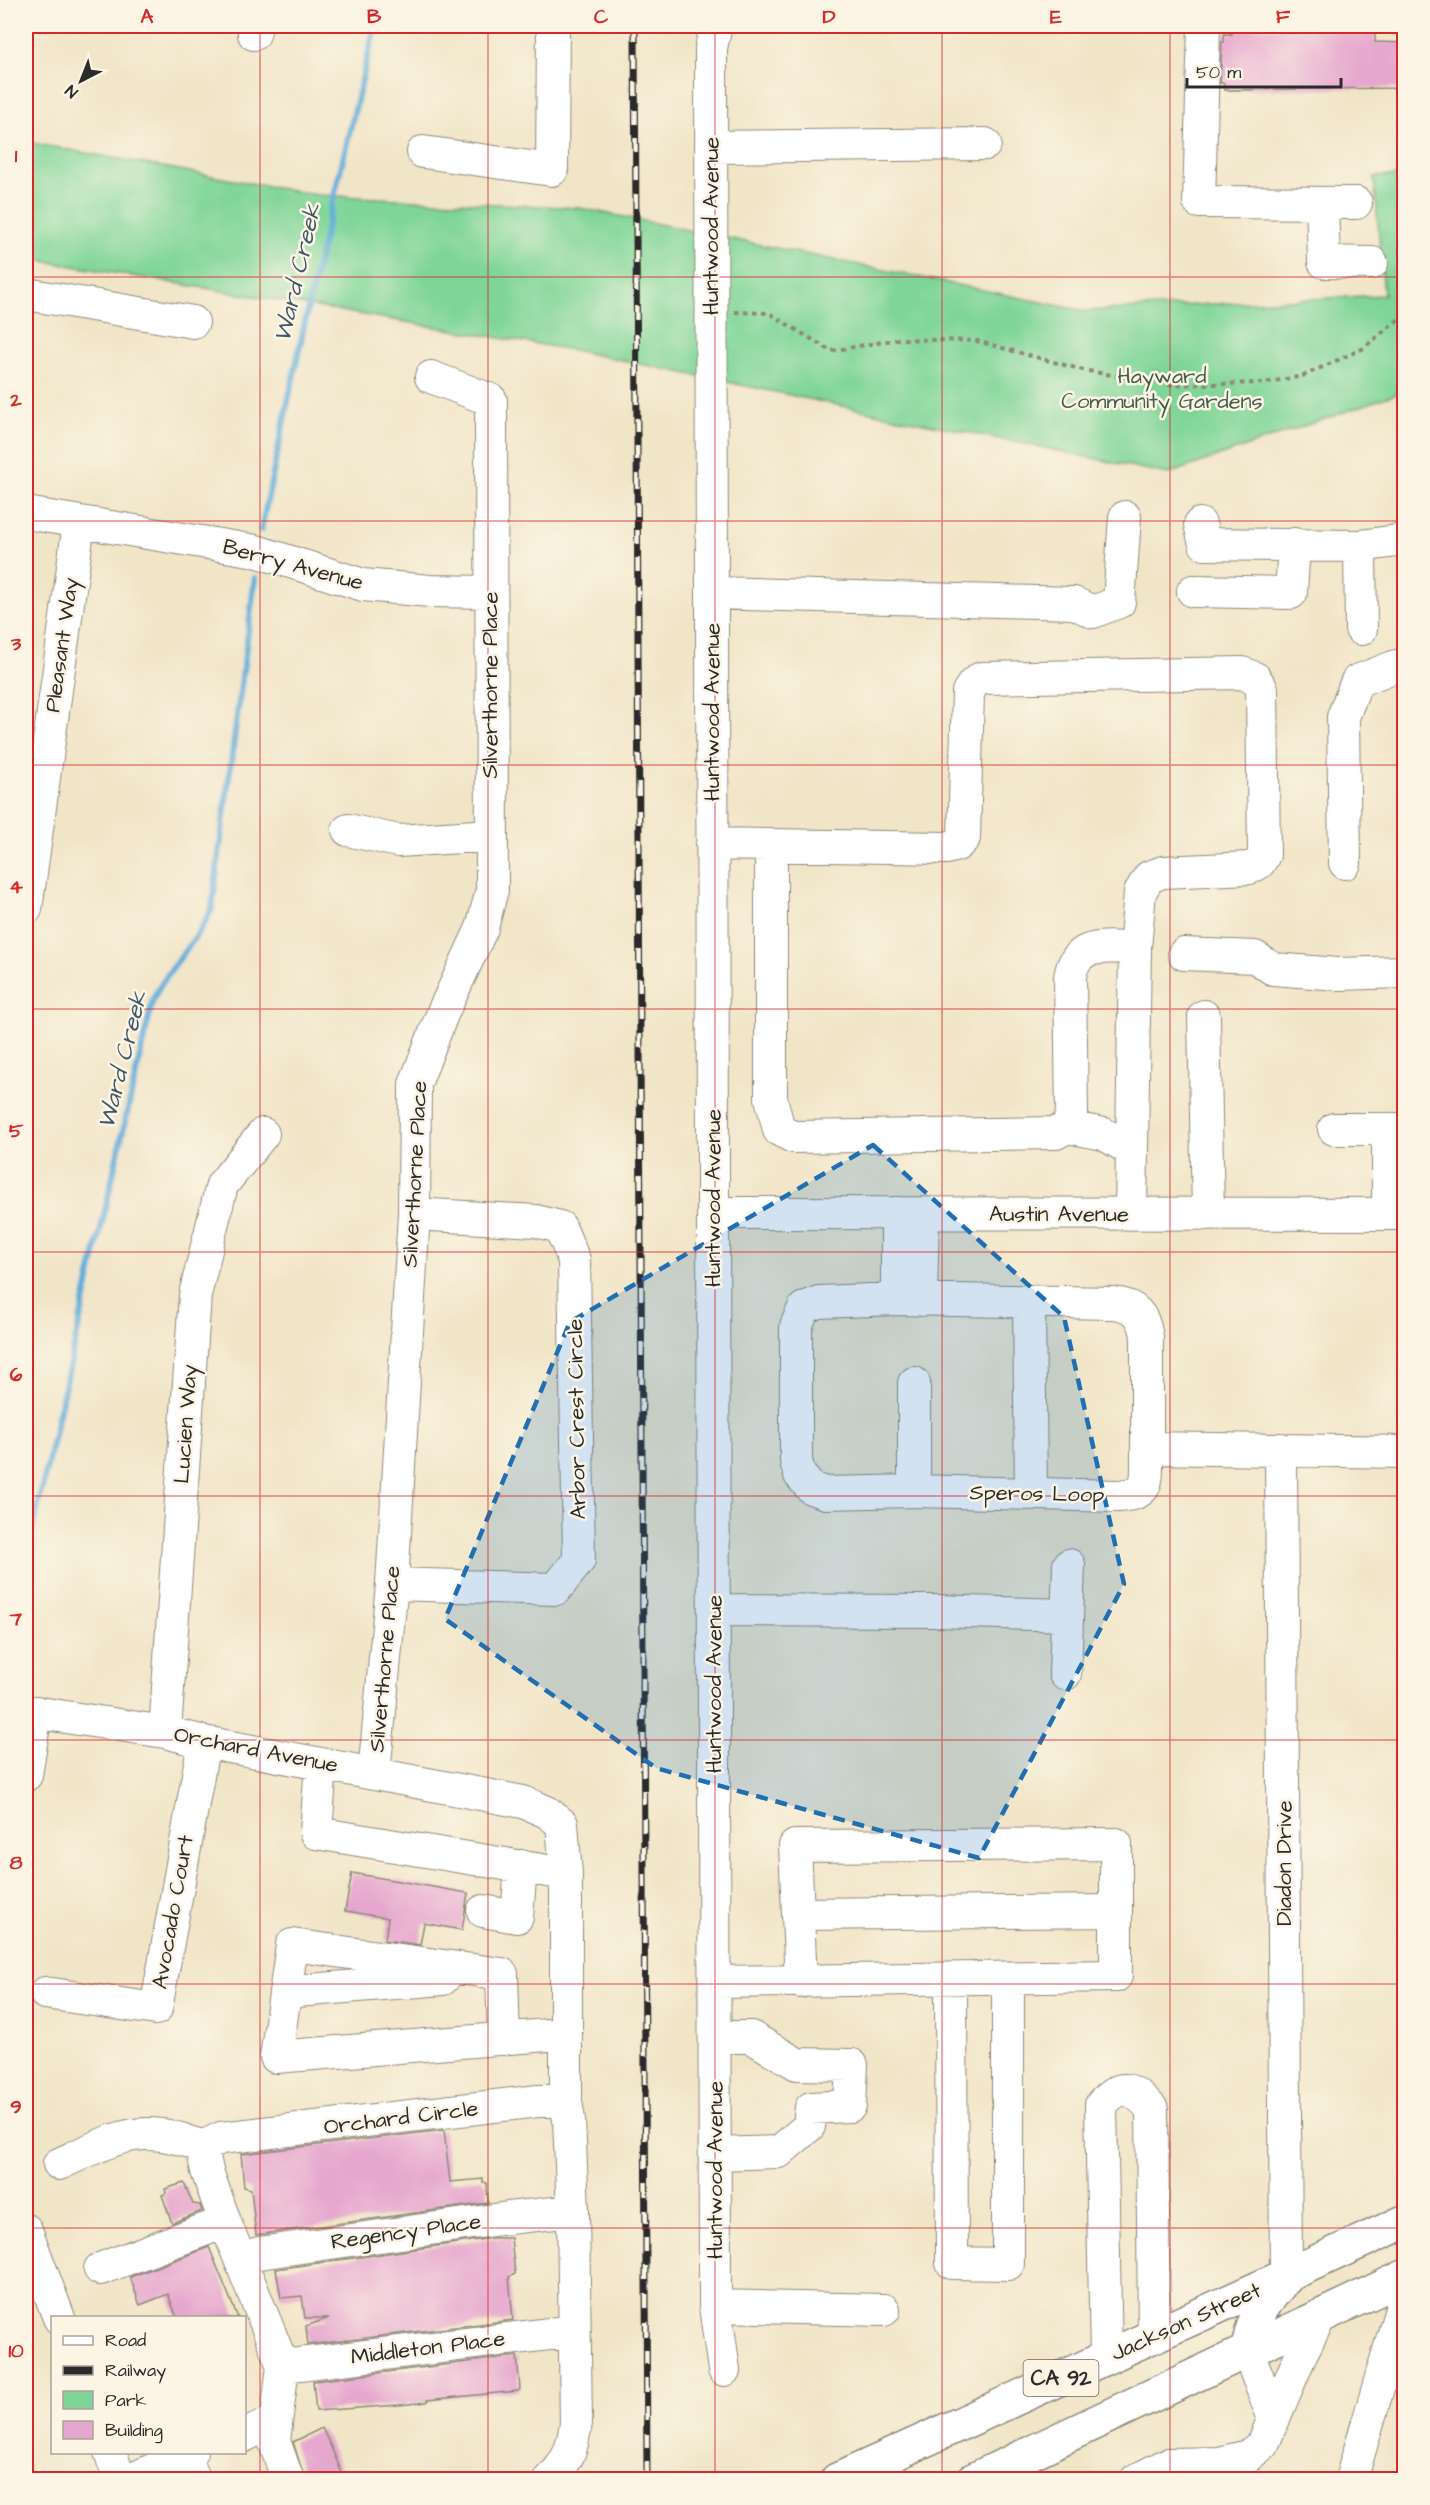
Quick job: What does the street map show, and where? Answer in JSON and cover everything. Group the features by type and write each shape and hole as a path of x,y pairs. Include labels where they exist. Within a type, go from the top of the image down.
{"main road":[{"name":"Jackson Street","path":"837,2480 1404,2222"},
{"path":"1248,2352 1250,2330 1261,2307 1286,2277"},
{"name":"CA 92","path":"973,2480 1404,2277"}],"street":[{"path":"423,152 552,170 552,26"},
{"name":"Huntwood Avenue","path":"716,26 711,48 715,2306 724,2370"},
{"path":"1204,26 1199,202 1356,203"},
{"path":"711,147 985,144"},
{"path":"1322,203 1324,262 1372,263"},
{"path":"26,294 193,322"},
{"name":"Silverthorne Place","path":"374,1774 392,1584 414,1214 415,1084 442,1012 482,928 492,890 491,400 431,376"},
{"name":"Berry Avenue","path":"26,513 256,551 363,585 430,591 490,592"},
{"path":"712,593 1074,603 1093,612 1119,602 1125,517"},
{"name":"Pleasant Way","path":"26,909 79,523"},
{"path":"1200,524 1205,544 1360,546 1404,540"},
{"path":"1193,591 1291,593 1294,544"},
{"path":"1360,546 1361,629"},
{"path":"1345,862 1343,717 1357,681 1396,666 1404,666"},
{"path":"712,844 946,848 957,845 964,838 968,693 981,678 1242,673 1250,675 1259,682 1262,689 1264,855 1250,868 1163,872 1149,877 1140,892 1135,948 1131,1214"},
{"path":"348,830 398,841 491,835"},
{"path":"771,844 771,1098 778,1130 793,1137 1056,1133 1067,1126 1072,1114 1070,977 1072,964 1082,953 1092,948 1135,948"},
{"path":"1184,954 1255,957 1273,969 1338,974 1404,972"},
{"path":"1204,1016 1208,1214"},
{"path":"1067,1126 1104,1134 1131,1150"},
{"path":"1334,1129 1396,1130 1396,1214"},
{"name":"Lucien Way","path":"165,1732 195,1295 222,1185 262,1134"},
{"name":"Austin Avenue","path":"713,1213 1396,1214"},
{"name":"Arbor Crest Circle","path":"392,1584 556,1589 579,1560 574,1260 560,1227 536,1221 414,1214"},
{"path":"909,1300 910,1214"},
{"name":"Speros Loop","path":"909,1300 1113,1303 1126,1304 1138,1311 1145,1323 1147,1337 1147,1482 1143,1489 1134,1494 914,1491 826,1493 811,1488 800,1475 796,1461 796,1326 804,1308 819,1302 909,1300"},
{"path":"1029,1300 1031,1493"},
{"path":"914,1383 914,1491"},
{"path":"1147,1448 1404,1452"},
{"name":"Diadon Drive","path":"1281,1449 1286,2277"},
{"path":"1065,1674 1069,1565"},
{"path":"714,1610 936,1611 1066,1615"},
{"path":"26,1774 31,1712"},
{"name":"Orchard Avenue","path":"31,1712 165,1732 204,1742 523,1802 547,1812 562,1824 566,1874 566,2101"},
{"name":"Avocado Court","path":"45,1993 156,2009 204,1742"},
{"path":"321,1764 316,1833 566,1874"},
{"path":"715,1982 801,1982 1116,1976 1116,1844 795,1846 801,1982"},
{"path":"483,1911 517,1917 521,1866"},
{"path":"798,1914 1116,1911"},
{"path":"502,1974 292,1945 276,2057 566,2034"},
{"path":"502,1974 504,2039"},
{"path":"285,1992 502,1974"},
{"path":"951,1979 951,2263 1008,2264 1008,1978"},
{"path":"715,2037 751,2037 797,2064 852,2065 850,2106 811,2108 810,2126 778,2152 715,2154"},
{"path":"1106,2358 1101,2105 1112,2091 1124,2089 1139,2094 1152,2109 1154,2337"},
{"name":"Orchard Circle","path":"202,2147 221,2138 538,2101 566,2101"},
{"path":"550,2480 564,2465 572,2448 576,2423 573,2211 566,2101"},
{"path":"59,2164 119,2137 139,2133 184,2138 202,2147 207,2171 240,2259 256,2333 283,2366 274,2441 288,2480"},
{"name":"Regency Place","path":"240,2259 259,2253 573,2211"},
{"path":"100,2269 225,2222"},
{"path":"26,2230 58,2316"},
{"path":"1351,2480 1404,2299"},
{"path":"715,2306 884,2310"},
{"path":"1136,2480 1168,2464 1219,2463 1248,2456 1263,2444 1302,2352 1320,2317"},
{"name":"Middleton Place","path":"283,2366 574,2331"},
{"path":"1248,2352 1274,2418"},
{"path":"246,2435 276,2420"},
{"path":"111,2454 120,2480"},
{"path":"130,2480 190,2462"}],"path":[{"path":"711,310 769,313 831,351 899,339 977,341 1083,370 1168,385 1264,383 1303,376 1362,349 1404,315"}],"highlighted area":[{"path":"873,1145 1064,1317 1124,1584 979,1858 656,1768 445,1619 570,1322"}],"green space":[{"name":"Hayward Community Gardens","path":"26,142 316,195 580,208 1085,311 1384,295 1374,177 1404,175 1404,391 1168,474 578,351 26,258"}],"building":[{"path":"1375,27 1375,42 1404,43 1404,88 1224,90 1224,83 1220,83 1222,42 1224,42 1224,34 1232,34 1232,28"},
{"path":"352,1873 468,1893 462,1930 424,1923 420,1945 385,1940 388,1918 345,1911"},
{"path":"444,2130 450,2182 483,2179 483,2183 487,2183 488,2203 256,2235 251,2189 244,2187 241,2154"},
{"path":"184,2183 193,2204 200,2205 202,2211 172,2223 162,2195 166,2193 165,2189"},
{"path":"492,2238 511,2238 515,2274 509,2277 513,2320 308,2345 306,2326 329,2318 305,2318 302,2296 281,2298 276,2269"},
{"path":"209,2247 237,2316 176,2316 168,2294 140,2305 130,2277"},
{"path":"517,2356 520,2389 518,2391 399,2405 316,2411 313,2381"},
{"path":"322,2428 345,2480 305,2480 293,2442"}],"waterway":[{"name":"Ward Creek","path":"261,530 313,284 375,26"},
{"name":"Ward Creek","path":"26,1558 153,999 199,932 212,908 255,578"}],"railway":[{"path":"635,26 647,2480"}]}
